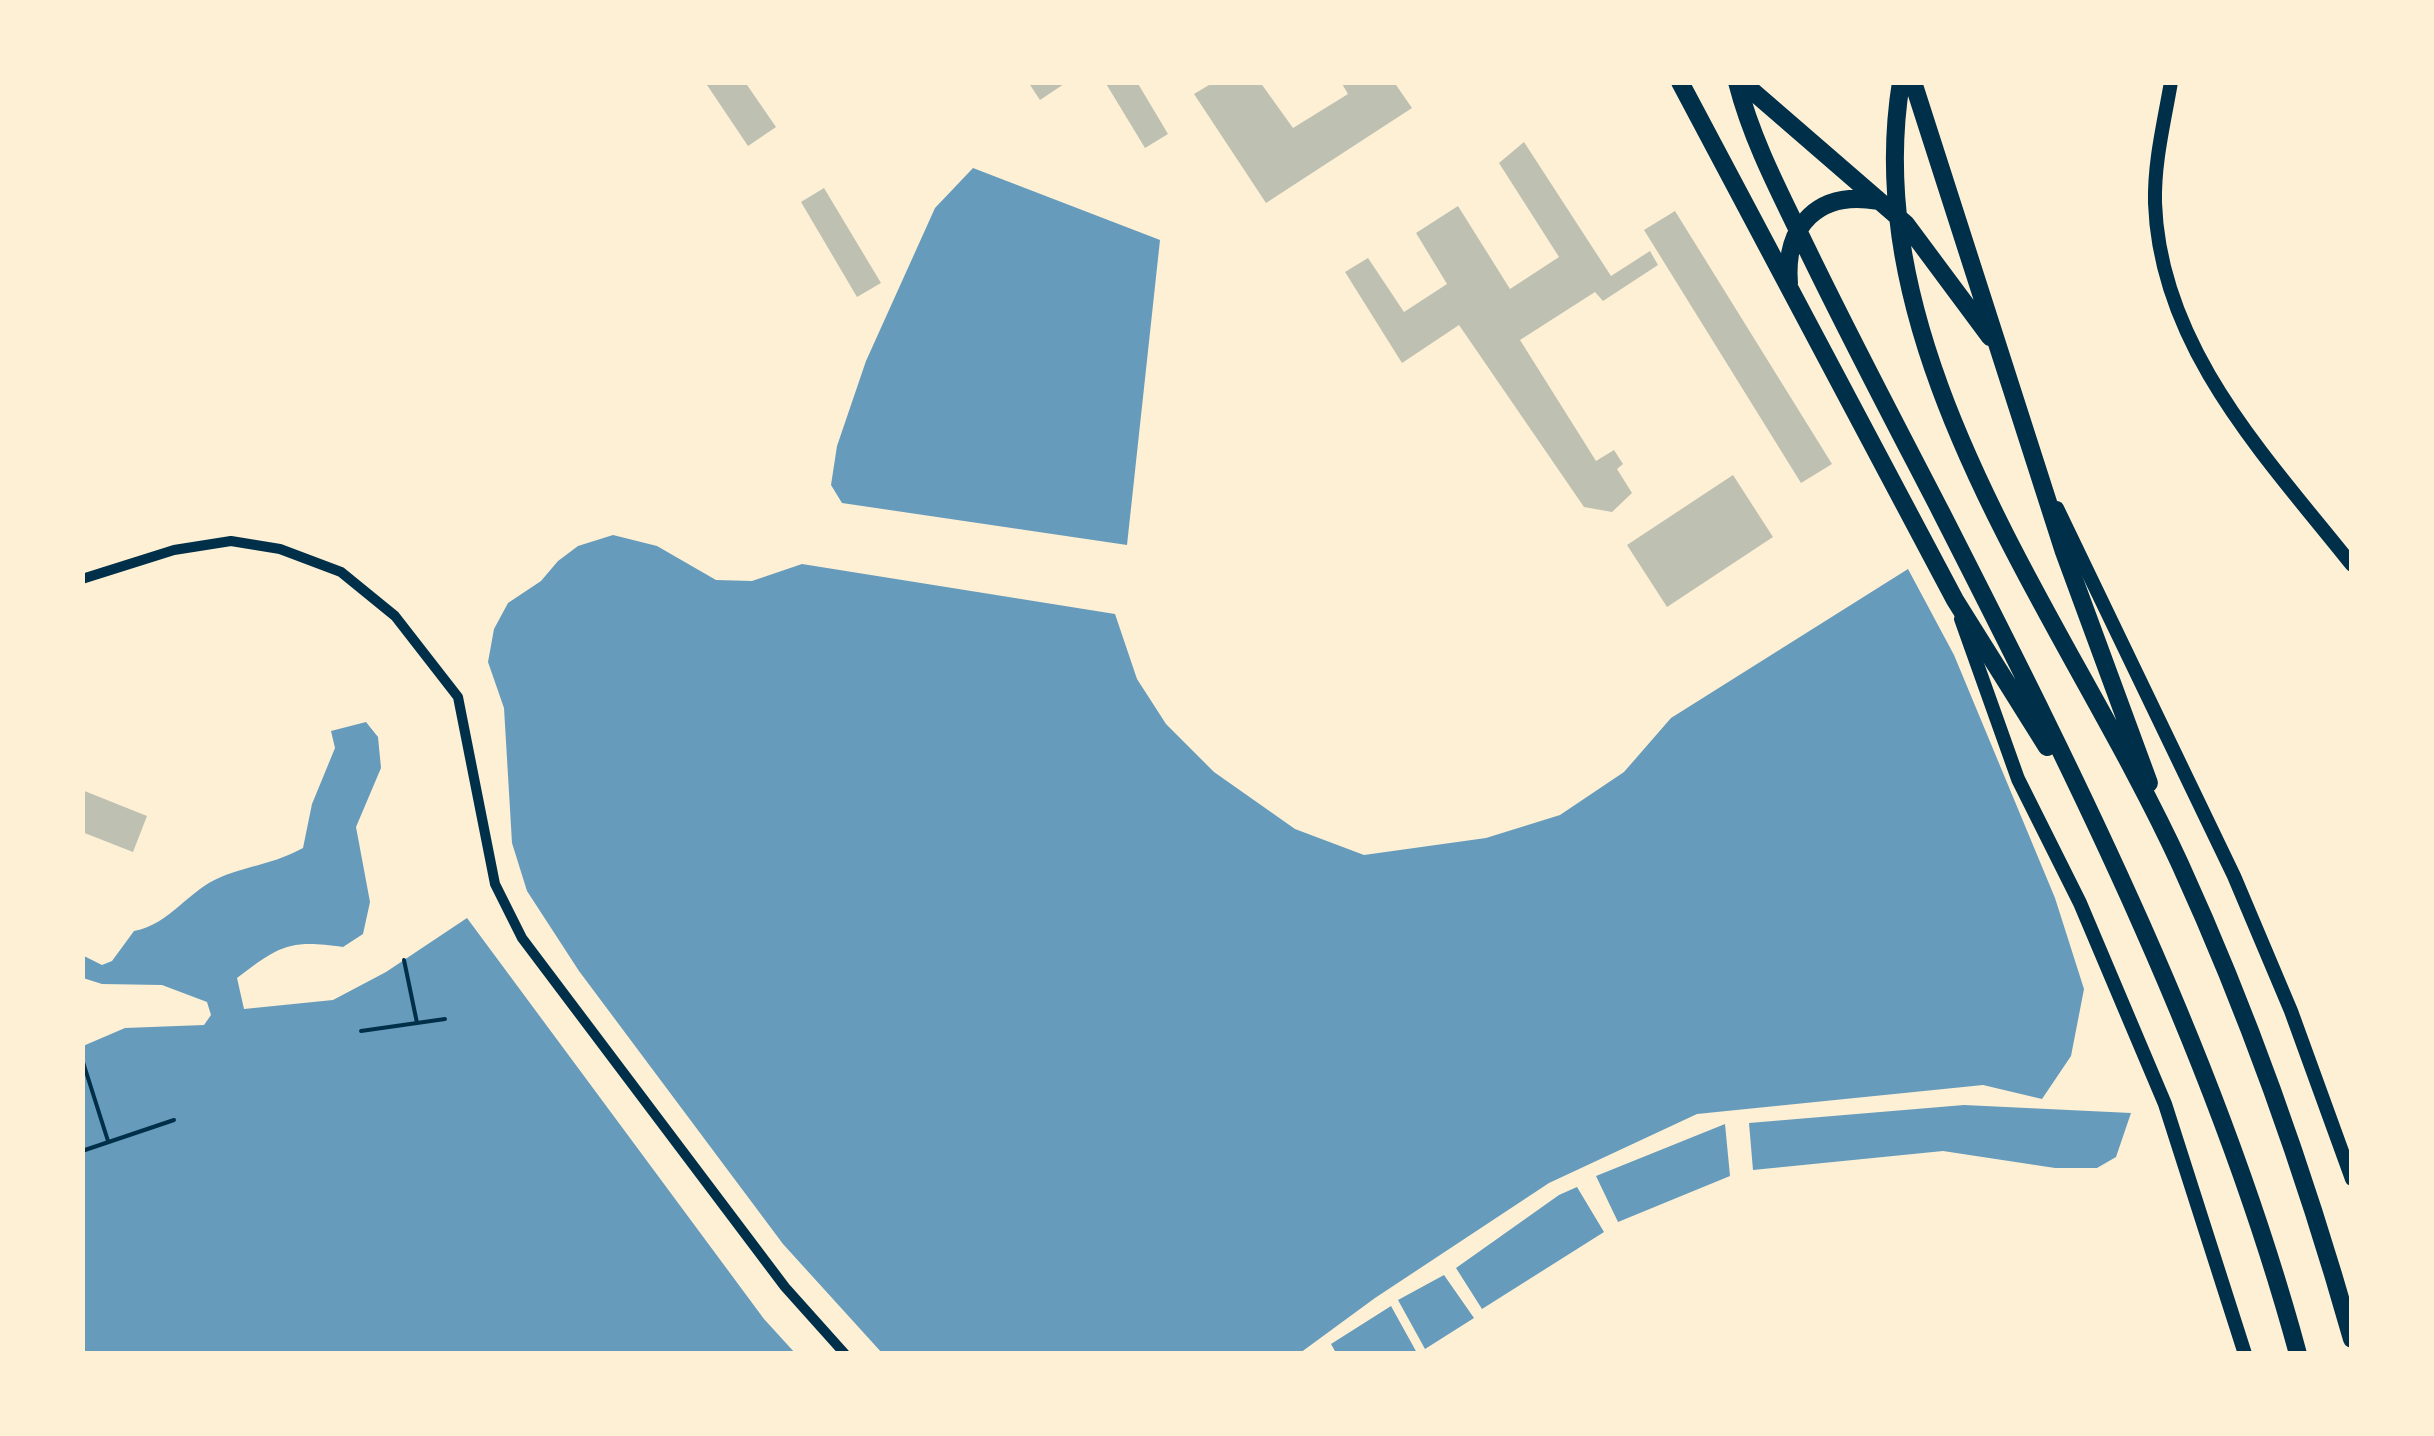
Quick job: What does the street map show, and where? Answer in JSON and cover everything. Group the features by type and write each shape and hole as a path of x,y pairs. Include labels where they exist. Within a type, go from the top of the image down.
{"highway":[{"path":"1680,82 1954,600 2090,813"},
{"path":"1740,82 1778,118 1883,202 1929,251 2002,354"},
{"path":"1740,82 1771,174 2090,813 2209,1087 2250,1198 2298,1354"},
{"path":"1901,82 1898,196 1911,296 1942,395 2001,520 2179,861"},
{"path":"1913,82 2076,586 2179,861 2262,1063 2352,1339"},
{"path":"1790,291 1791,244 1810,212 1841,199 1883,202"}],"street":[{"path":"2171,82 2158,156 2155,204 2162,261 2180,321 2243,428 2352,565"},
{"path":"2032,451 2248,910 2323,1093 2352,1179"},
{"path":"82,579 174,550 231,541 280,550 340,572 395,616 458,697 495,884 522,938 785,1287 845,1354"},
{"path":"1954,600 2018,779 2080,903 2165,1104 2245,1354"}],"path":[{"path":"404,960 417,1023"},
{"path":"361,1030 446,1019"},
{"path":"82,1060 109,1142"},
{"path":"82,1151 174,1120"}],"water":[{"path":"973,168 1160,240 1127,545 842,503 831,485 837,446 866,361 935,208"},
{"path":"613,535 657,546 716,580 752,581 802,564 1115,614 1137,679 1166,724 1214,772 1295,829 1364,855 1486,838 1560,815 1624,772 1671,718 1908,569 1954,655 2055,898 2084,989 2071,1056 2042,1099 1983,1085 1697,1114 1549,1183 1375,1298 1300,1353 882,1353 783,1244 579,971 527,891 512,843 504,708 488,662 494,629 508,603 541,581 558,561 578,546"},
{"path":"366,722 378,737 381,768 356,827 370,902 363,934 343,947 310,944 275,952 237,978 244,1009 333,1000 386,972 467,918 764,1319 795,1353 83,1353 83,1046 125,1028 204,1025 211,1015 207,1002 162,985 102,984 83,978 82,955 102,965 112,961 134,931 159,921 209,883 303,848 312,804 335,748 331,731"},
{"path":"1964,1105 2131,1113 2116,1157 2097,1168 2055,1168 1943,1151 1753,1170 1749,1123"},
{"path":"1725,1124 1730,1176 1618,1222 1596,1176"},
{"path":"1577,1187 1604,1232 1482,1309 1456,1268 1559,1195"},
{"path":"1444,1275 1474,1318 1425,1349 1398,1300"},
{"path":"1391,1306 1417,1353 1336,1353 1331,1344"}],"building":[{"path":"705,82 745,82 776,127 748,146"},
{"path":"1028,82 1067,82 1040,100"},
{"path":"1105,82 1137,82 1168,134 1145,148"},
{"path":"1214,82 1260,82 1293,128 1348,94 1341,82 1394,82 1412,108 1266,203 1194,94"},
{"path":"1524,142 1611,276 1650,251 1658,265 1603,301 1595,292 1520,340 1596,461 1614,450 1623,464 1617,469 1632,493 1612,512 1584,507 1459,325 1402,363 1345,272 1368,258 1404,312 1447,284 1416,233 1458,206 1510,289 1559,257 1499,163"},
{"path":"824,188 881,283 857,297 801,202"},
{"path":"1675,211 1832,464 1801,483 1644,230"},
{"path":"1733,475 1773,537 1667,607 1627,545"},
{"path":"82,790 147,816 133,852 82,832"}]}
